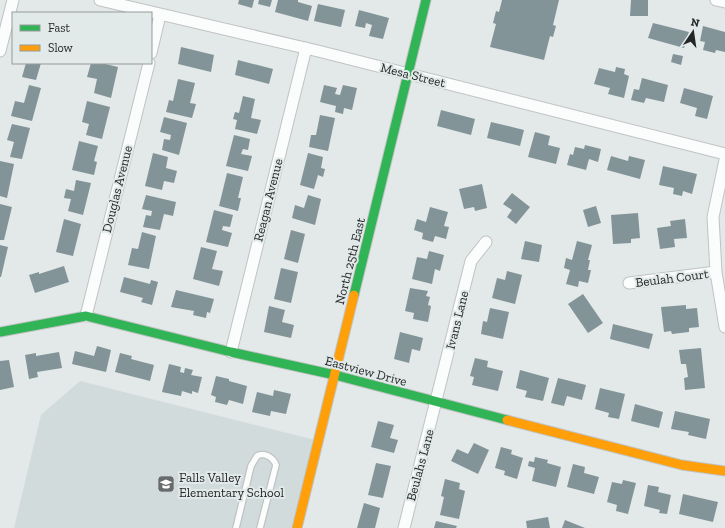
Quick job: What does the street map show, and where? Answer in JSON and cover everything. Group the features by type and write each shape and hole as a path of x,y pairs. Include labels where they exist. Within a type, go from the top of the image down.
{"street":[{"path":"0,51 13,0"},
{"name":"Mesa Street","path":"100,0 148,12"},
{"name":"North 25th East","path":"297,528 426,0"},
{"path":"716,0 725,2"},
{"name":"Mesa Street","path":"152,13 306,48 725,154"},
{"path":"152,49 160,15"},
{"name":"Reagan Avenue","path":"230,352 306,48"},
{"name":"Douglas Avenue","path":"86,316 149,64"},
{"path":"725,160 713,217 716,272 725,327"},
{"name":"Ivans Lane","path":"437,403 472,261 486,242"},
{"name":"Beulah Court","path":"629,283 716,272"},
{"name":"Eastview Drive","path":"0,332 86,316 230,352 335,375 437,403 682,465 725,471"},
{"name":"Beulahs Lane","path":"404,528 437,403"}],"lane":[{"path":"236,528 251,466 257,456 263,454 269,456 276,465 260,528"}],"shaded area":[{"name":"Falls Valley Elementary School","path":"80,381 319,441 297,528 14,528 41,415"}],"building":[{"path":"239,0 254,0 252,8 238,4"},
{"path":"259,0 272,0 270,7 258,4"},
{"path":"278,0 298,0 298,2 312,6 308,21 275,12"},
{"path":"502,0 559,0 553,25 556,26 553,37 550,36 544,60 490,47 496,24 493,23 496,11 499,12"},
{"path":"631,0 648,0 648,16 630,16"},
{"path":"318,4 345,10 341,27 314,21"},
{"path":"359,10 389,18 383,39 369,36 372,25 366,23 365,28 355,26"},
{"path":"653,23 689,32 684,48 648,38"},
{"path":"703,26 725,32 725,52 716,50 715,53 703,50 705,42 700,41"},
{"path":"181,47 214,55 211,72 178,64"},
{"path":"673,54 683,56 681,65 671,62"},
{"path":"238,60 273,69 269,84 235,75"},
{"path":"26,64 41,64 36,80 22,77"},
{"path":"91,64 105,64 118,67 111,98 94,93 97,79 87,77"},
{"path":"616,67 625,69 624,74 629,76 624,98 608,94 610,88 594,84 599,68 615,72"},
{"path":"642,78 668,85 664,102 646,98 644,103 631,100 634,89 639,90"},
{"path":"178,79 195,83 190,103 196,104 192,118 166,112 169,100 173,101"},
{"path":"29,85 41,88 32,121 11,116 15,101 24,103"},
{"path":"324,85 337,88 335,94 340,95 343,85 357,88 352,110 344,108 343,114 335,112 336,106 320,102"},
{"path":"684,88 713,96 707,119 695,116 697,108 680,103"},
{"path":"243,96 255,99 251,118 261,120 257,134 235,129 237,120 233,119 235,112 239,113"},
{"path":"87,101 110,107 102,139 86,135 89,124 82,122"},
{"path":"441,110 475,119 471,135 437,126"},
{"path":"320,115 335,118 328,151 309,147 311,135 316,135"},
{"path":"164,117 187,123 179,155 162,150 164,139 170,140 171,135 160,132"},
{"path":"491,122 524,130 520,146 487,138"},
{"path":"12,124 30,128 22,159 10,157 14,142 7,140"},
{"path":"535,132 550,136 548,145 560,148 556,164 528,157"},
{"path":"234,135 250,139 248,150 243,149 241,154 252,156 248,171 226,166"},
{"path":"79,141 98,146 94,161 97,162 94,175 72,170"},
{"path":"585,145 601,149 598,162 589,159 586,170 567,165 570,154 573,155 575,147 584,149"},
{"path":"153,153 168,157 166,168 177,171 174,183 164,181 162,190 145,186"},
{"path":"308,153 323,157 321,168 325,169 323,177 318,175 314,189 300,185"},
{"path":"611,156 628,161 629,156 645,160 640,179 607,170"},
{"path":"0,161 14,164 7,198 0,196"},
{"path":"663,166 697,174 692,194 683,191 682,196 673,194 674,188 659,185"},
{"path":"227,173 243,177 238,198 241,198 238,211 219,206"},
{"path":"76,180 91,183 83,215 68,211 71,199 64,198 66,189 74,191"},
{"path":"482,184 487,208 475,211 474,207 464,209 459,189"},
{"path":"512,193 530,207 516,224 507,217 512,210 503,204"},
{"path":"146,195 176,202 173,216 164,214 160,230 143,227 146,215 151,216 152,211 142,209"},
{"path":"308,195 321,199 315,225 292,218 295,205 304,208"},
{"path":"0,204 12,207 4,240 0,240"},
{"path":"596,206 601,223 588,227 583,210"},
{"path":"430,207 448,212 444,226 449,227 446,239 435,236 433,242 422,239 423,233 414,230 417,219 426,222"},
{"path":"214,210 233,215 230,227 223,226 222,230 232,233 228,247 206,242"},
{"path":"638,213 640,238 631,239 631,243 613,244 611,215"},
{"path":"64,219 81,224 73,256 56,252"},
{"path":"685,219 687,238 674,239 675,247 660,249 657,228 671,226 670,221"},
{"path":"291,230 305,234 298,263 284,259"},
{"path":"142,232 156,236 149,269 128,265 132,248 138,249"},
{"path":"525,241 542,245 539,262 521,259"},
{"path":"577,241 592,245 588,260 590,260 588,270 591,270 588,283 579,281 578,287 566,284 570,270 564,268 566,258 572,260"},
{"path":"0,245 8,247 1,277 0,277"},
{"path":"201,247 217,251 212,269 223,271 219,286 193,279"},
{"path":"429,251 444,255 440,271 435,269 432,284 412,279 417,257 427,259"},
{"path":"64,266 69,282 35,293 29,275 39,272 39,274"},
{"path":"281,268 298,272 291,303 274,299"},
{"path":"507,271 522,275 515,304 492,298 497,278 505,280"},
{"path":"124,277 150,284 151,280 158,282 152,305 141,302 143,298 120,292"},
{"path":"410,288 428,291 426,296 430,297 428,305 431,306 428,322 413,319 414,313 405,311"},
{"path":"176,290 214,299 210,313 207,312 206,318 193,315 194,311 171,307"},
{"path":"583,294 603,323 588,333 568,304"},
{"path":"686,305 686,309 697,308 699,327 689,328 689,332 672,334 671,331 664,332 661,307"},
{"path":"269,306 285,310 282,322 294,325 291,338 264,332"},
{"path":"490,308 509,312 503,339 481,334 483,321 487,322"},
{"path":"613,324 653,334 649,349 610,339"},
{"path":"400,332 423,338 420,351 412,349 409,363 394,359"},
{"path":"97,346 111,350 106,372 72,364 75,351 94,356"},
{"path":"701,348 705,388 685,390 684,378 688,377 686,364 681,364 679,350"},
{"path":"59,352 62,368 37,372 38,377 29,379 25,355 36,353 36,356"},
{"path":"120,353 132,356 131,359 154,365 150,381 115,372"},
{"path":"475,358 488,361 487,367 503,371 498,391 472,385 474,377 470,376"},
{"path":"9,360 14,387 0,390 0,361"},
{"path":"169,364 181,367 180,372 184,373 185,368 193,370 191,375 202,377 198,393 192,391 192,394 182,391 181,396 162,392"},
{"path":"520,370 549,378 543,401 525,397 527,391 516,388"},
{"path":"216,376 247,386 243,404 229,400 227,405 215,402 216,397 211,395"},
{"path":"558,378 586,385 582,400 567,396 564,406 551,403"},
{"path":"600,388 625,394 619,419 608,417 609,413 595,409"},
{"path":"274,390 291,394 286,414 271,411 270,416 252,412 257,392 273,396"},
{"path":"635,404 663,412 659,428 631,421"},
{"path":"675,411 710,419 706,439 688,435 689,432 671,429"},
{"path":"378,421 394,425 390,438 398,440 394,453 371,447"},
{"path":"474,443 489,450 478,474 451,461 457,449 468,454"},
{"path":"501,447 512,450 511,454 523,458 517,479 504,475 505,471 495,468"},
{"path":"535,457 548,460 547,463 561,467 556,487 532,481 535,468 528,466 529,461 534,462"},
{"path":"376,463 391,466 383,498 368,495"},
{"path":"573,464 585,467 584,473 599,477 594,494 567,487"},
{"path":"445,479 460,483 459,489 465,491 459,519 440,515 444,497 441,496"},
{"path":"623,480 636,483 628,514 616,511 617,505 607,502 612,482 622,484"},
{"path":"648,485 659,487 658,492 671,495 667,514 659,513 660,510 644,506"},
{"path":"683,494 718,502 713,522 679,514"},
{"path":"364,503 380,508 375,528 357,528"},
{"path":"548,517 550,528 527,528 526,521"},
{"path":"565,520 585,528 562,528"},
{"path":"436,521 457,526 456,528 434,528"}],"traffic: fast":[{"path":"354,295 426,0"},
{"path":"0,332 86,316 231,352 335,375 507,420"}],"traffic: slow":[{"path":"297,528 354,295"},
{"path":"507,420 682,465 725,471"}],"place":[{"name":"Falls Valley Elementary School","path":"166,484"}]}
